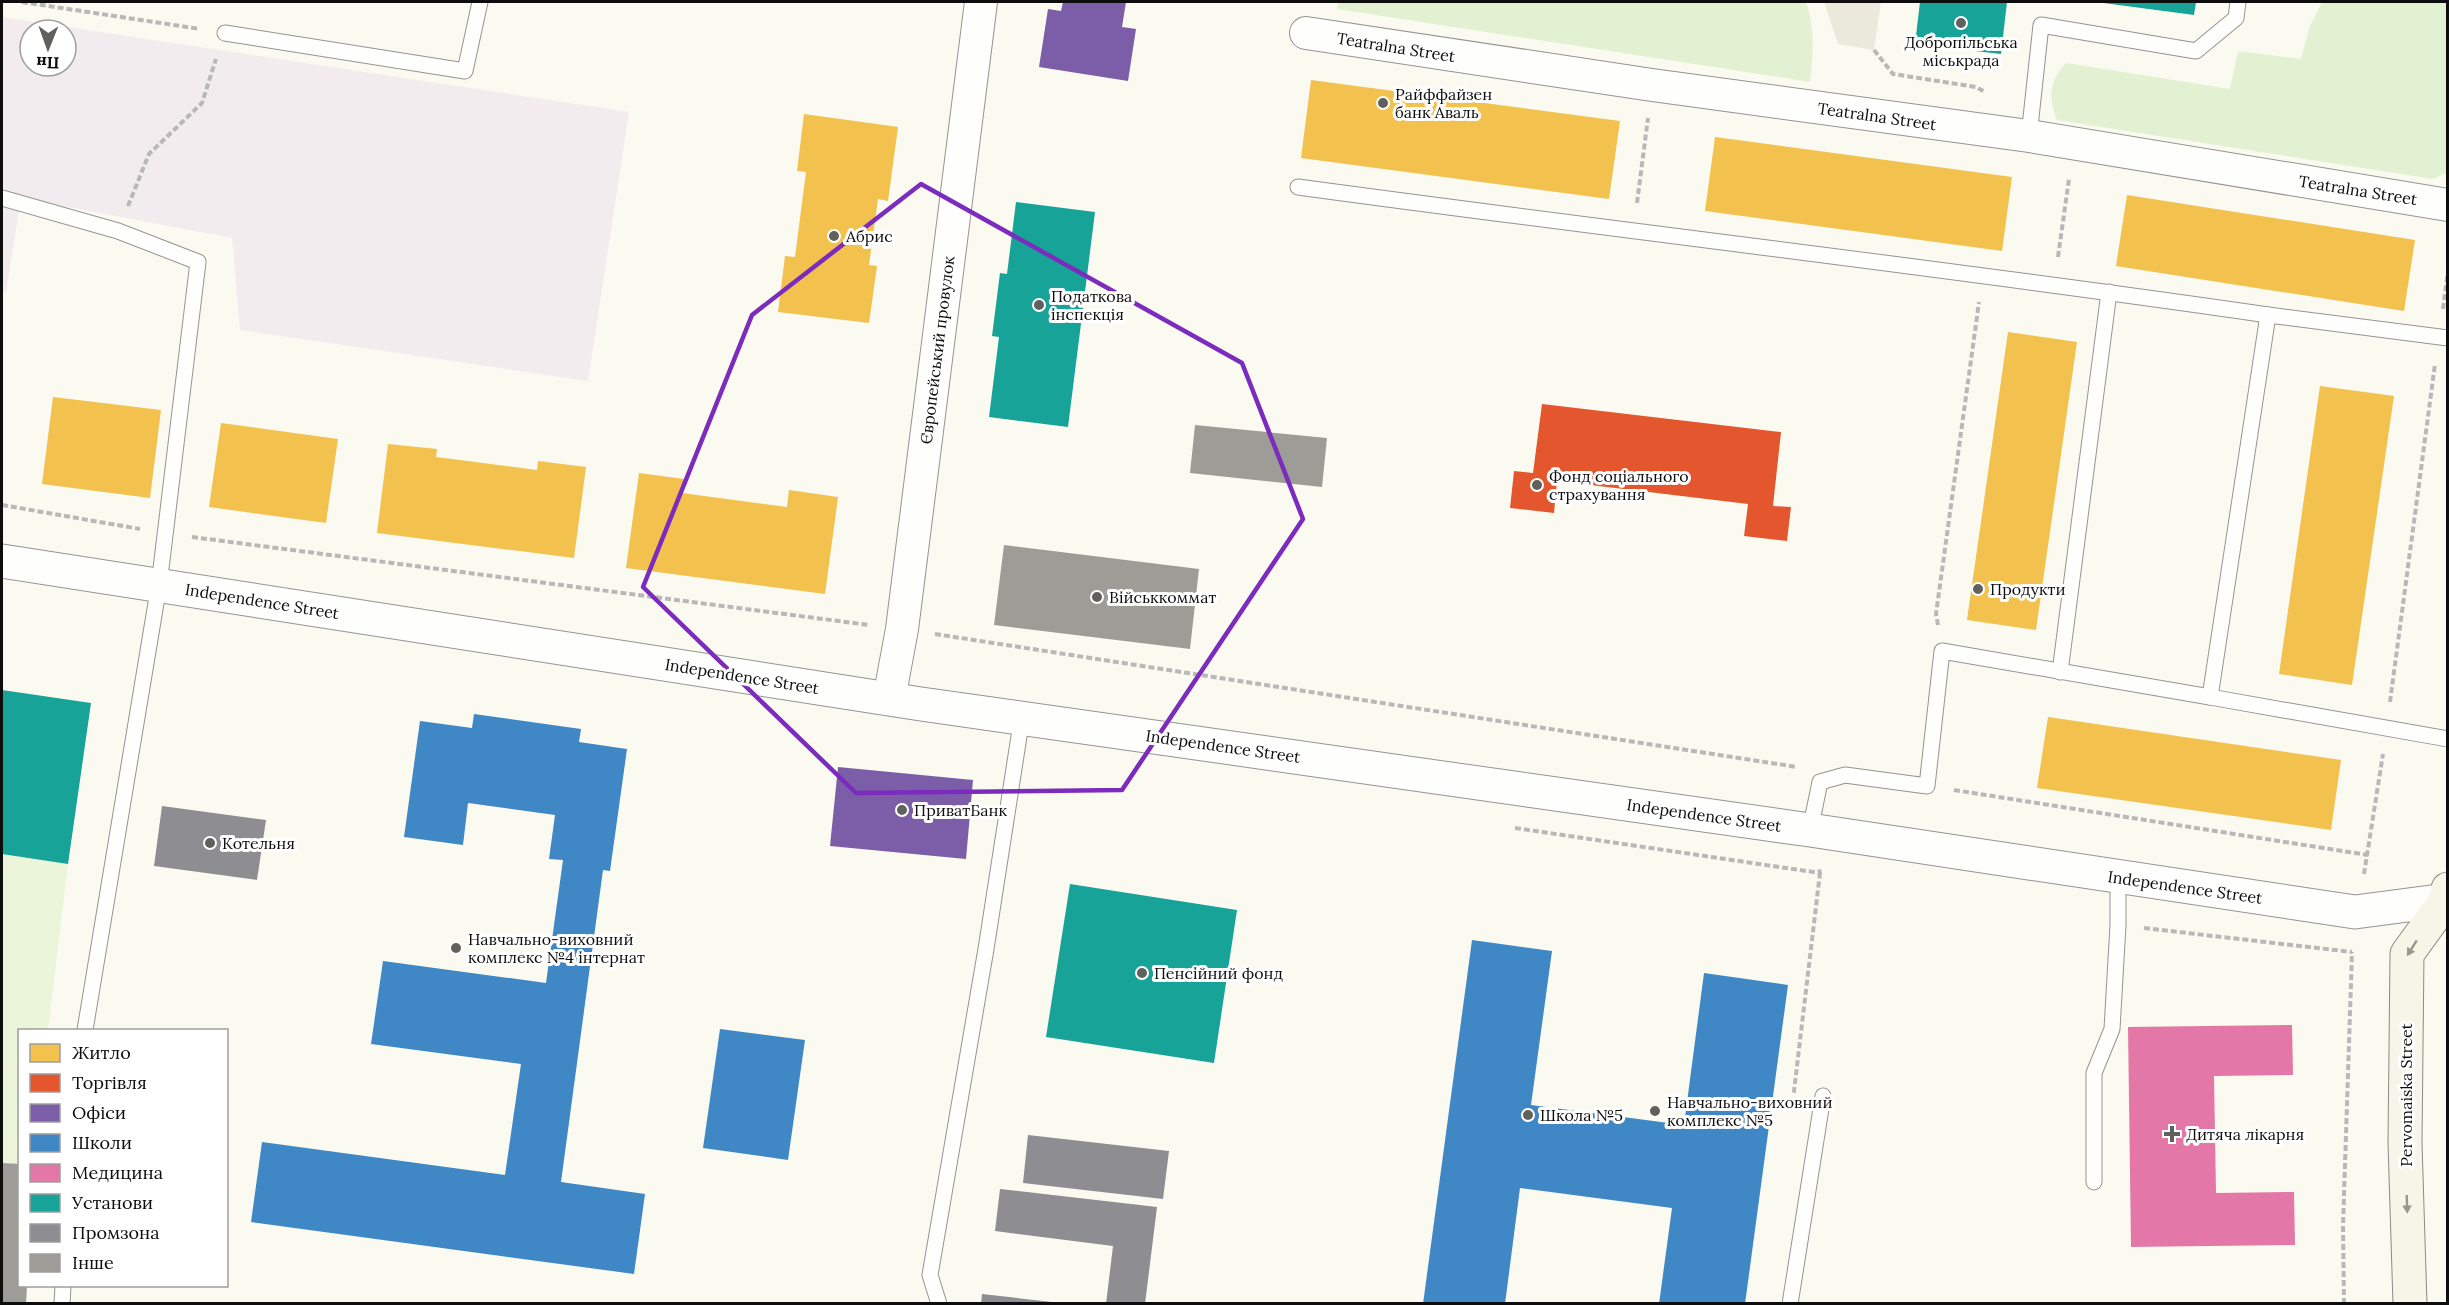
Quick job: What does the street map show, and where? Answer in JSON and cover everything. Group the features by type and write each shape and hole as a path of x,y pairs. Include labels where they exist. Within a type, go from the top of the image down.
{"main road":[{"name":"Pervomaiska Street","path":"2410,1304 2404,1143 2407,954 2447,897"}],"street":[{"name":"Європейський провулок","path":"889,699 902,629 981,2"},
{"name":"Teatralna Street","path":"1306,33 1652,85 2029,136 2448,205"},
{"name":"Independence Street","path":"2,561 889,699 1810,830 2355,912 2447,897"}],"lane":[{"path":"225,33 465,71 480,2"},
{"path":"2029,136 2041,25 2196,51 2236,18 2238,2"},
{"path":"1298,187 2443,337"},
{"path":"2,198 118,231 198,262 159,585 85,1029"},
{"path":"2061,672 2109,292"},
{"path":"2210,697 2268,315"},
{"path":"1810,830 1820,782 1845,775 1927,786 1942,651 2448,739"},
{"path":"939,1304 930,1275 986,949 1022,717"},
{"path":"2094,1182 2094,1073 2112,1029 2118,925 2118,878"},
{"path":"1790,1304 1823,1096"},
{"path":"62,1304 63,1287"}],"path":[{"path":"22,2 225,33 202,103 149,154 118,231"},
{"path":"1634,232 1652,85"},
{"path":"2054,285 2074,144"},
{"path":"2344,1304 2343,1214 2355,912 2368,855 2443,337 2448,272"},
{"path":"1942,651 1936,614 1983,275"},
{"path":"1927,786 2368,855"},
{"path":"1820,873 1794,1091 1823,1096"}],"highlighted area":[{"path":"921,184 1242,363 1303,519 1122,790 856,793 643,587 752,315"}],"shaded area":[{"path":"1824,2 1881,2 1874,50 1838,44"},
{"path":"2,17 18,19 18,78 78,78 78,29 629,112 588,381 240,330 232,238 21,198 6,293 2,292"}],"green space":[{"path":"1338,2 1806,2 1812,31 1810,82 1337,9"},
{"path":"2322,2 2447,2 2446,173 2433,179 2057,120 2051,97 2053,83 2066,63 2230,89 2238,51 2301,59 2310,26"},
{"path":"2,854 68,864 48,1029 18,1029 18,1287 27,1287 26,1303 2,1304"}],"building: Житло":[{"path":"1311,80 1620,121 1609,199 1301,158"},
{"path":"804,114 898,127 888,201 878,199 869,265 877,266 869,323 778,312 785,256 795,257 806,172 797,171"},
{"path":"1715,137 2012,177 2002,251 1705,211"},
{"path":"2127,195 2415,240 2404,311 2116,266"},
{"path":"2008,332 2077,342 2036,630 1967,620"},
{"path":"2320,386 2394,396 2352,685 2279,674"},
{"path":"53,397 161,410 150,498 42,484"},
{"path":"221,423 338,439 326,523 209,507"},
{"path":"388,444 437,449 436,457 537,470 538,461 586,467 574,558 377,533"},
{"path":"639,473 684,479 682,493 787,507 789,490 838,497 825,594 626,568"},
{"path":"2048,717 2341,760 2331,830 2037,788"}],"building: Торгівля":[{"path":"1542,404 1781,432 1773,506 1791,507 1787,541 1744,536 1748,504 1557,481 1554,513 1510,508 1514,471 1533,473"}],"building: Офіси":[{"path":"1063,2 1126,2 1122,27 1136,29 1128,81 1039,67 1048,9 1061,11"},
{"path":"838,767 973,780 966,859 830,846"}],"building: Школи":[{"path":"474,714 581,729 579,742 627,749 610,871 603,870 561,1182 645,1194 634,1274 251,1222 262,1142 505,1175 521,1064 371,1044 383,961 546,983 563,860 549,859 555,815 468,803 463,845 404,837 420,721 472,728"},
{"name":"Школа №5","path":"1472,940 1552,951 1531,1105 1684,1125 1704,973 1788,985 1745,1304 1659,1304 1672,1208 1520,1188 1505,1304 1423,1304"},
{"path":"720,1029 805,1040 788,1160 703,1148"}],"building: Медицина":[{"name":"Дитяча лікарня","path":"2292,1025 2293,1075 2214,1076 2216,1193 2294,1192 2295,1245 2131,1247 2128,1027"}],"building: Установи":[{"name":"Добропільська міськрада","path":"1920,2 2007,2 2001,54 1915,44"},
{"path":"2096,2 2196,2 2194,15"},
{"name":"Податкова інспекція","path":"1016,202 1095,212 1068,427 989,417 999,337 992,336 1000,273 1007,274"},
{"path":"2,690 91,703 68,864 2,854"},
{"name":"Пенсійний фонд","path":"1070,884 1237,910 1214,1063 1046,1037"}],"building: Промзона":[{"name":"Котельня","path":"162,806 266,820 257,880 154,866"},
{"path":"1028,1135 1169,1151 1163,1199 1023,1183"},
{"path":"1000,1189 1157,1207 1145,1304 1106,1304 1113,1246 995,1231"},
{"path":"982,1294 1052,1302 1052,1304 981,1304"}],"building: Інше":[{"path":"1195,425 1327,438 1322,487 1190,473"},
{"name":"Військкоммат","path":"1004,545 1199,569 1190,649 994,625"},
{"path":"2,1163 18,1164 18,1287 27,1287 26,1304 2,1304"}],"place":[{"name":"Добропільська міськрада","path":"1961,23"},
{"name":"Райффайзен банк Аваль","path":"1383,103"},
{"name":"Абрис","path":"834,236"},
{"name":"Податкова інспекція","path":"1039,305"},
{"name":"Фонд соціального страхування","path":"1537,485"},
{"name":"Продукти","path":"1978,589"},
{"name":"Військкоммат","path":"1097,597"},
{"name":"ПриватБанк","path":"902,810"},
{"name":"Котельня","path":"210,843"},
{"name":"Навчально-виховний комплекс №4 інтернат","path":"456,948"},
{"name":"Пенсійний фонд","path":"1142,973"},
{"name":"Навчально-виховний комплекс №5","path":"1655,1111"},
{"name":"Школа №5","path":"1528,1115"},
{"name":"Дитяча лікарня","path":"2172,1134"}]}
